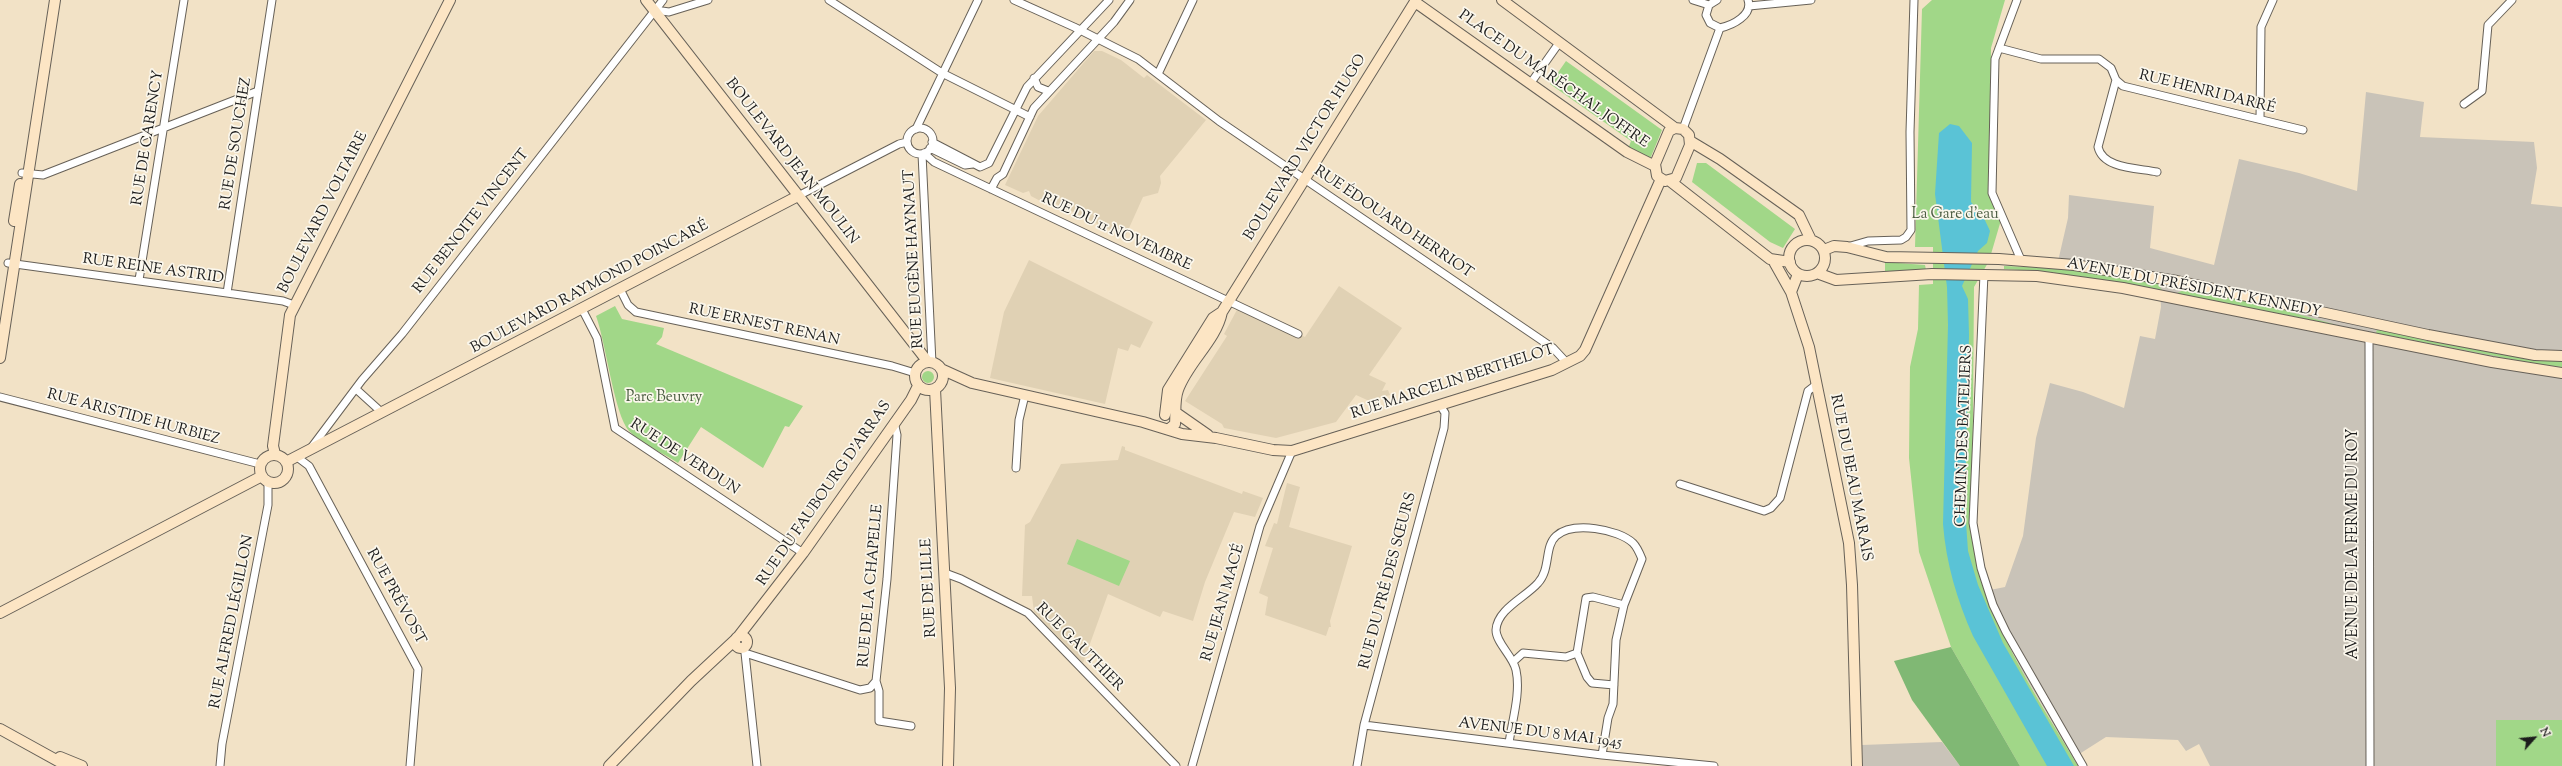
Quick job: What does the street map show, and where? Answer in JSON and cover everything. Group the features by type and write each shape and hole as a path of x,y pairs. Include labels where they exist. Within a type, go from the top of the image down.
{"main road":[{"path":"25,173 48,0"},
{"path":"0,358 11,264 55,0"},
{"name":"BOULEVARD VOLTAIRE","path":"275,454 273,446 288,326 294,305 450,0"},
{"name":"BOULEVARD JEAN MOULIN","path":"646,0 913,342 930,362 941,369"},
{"path":"1502,0 1689,135 1690,141 1720,159 1799,215 1811,240 1824,250 1824,265 1817,273 1808,276 1798,274 1790,262 1792,247 1801,241 1811,240"},
{"name":"PLACE DU MARÉCHAL JOFFRE","path":"1414,1 1632,155 1655,166"},
{"name":"BOULEVARD VICTOR HUGO","path":"1169,421 1178,390 1220,322 1222,312 1414,1"},
{"path":"1679,128 1669,131 1655,166 1665,180 1773,260 1790,262"},
{"name":"RUE MARCELIN BERTHELOT","path":"941,369 960,379 1025,396 1143,422 1169,421 1182,434 1213,438 1273,450 1292,451 1552,370 1567,363 1585,350 1665,180 1676,178 1690,141"},
{"name":"BOULEVARD RAYMOND POINCARÉ","path":"286,462 798,196"},
{"name":"AVENUE DU PRÉSIDENT KENNEDY","path":"1824,250 1834,246 1847,247 1886,257 1999,259 2074,264 2172,280 2367,323 2535,355 2562,356"},
{"name":"RUE DU BEAU MARAIS","path":"1773,260 1791,292 1805,331 1817,384 1851,562 1857,766"},
{"path":"0,313 11,264"},
{"name":"AVENUE DU PRÉSIDENT KENNEDY","path":"1817,273 1836,280 1932,274 2037,276 2123,288 2368,338 2492,362 2562,373"},
{"path":"1791,292 1798,274"},
{"name":"AVENUE DE LA FERME DU ROY","path":"2367,323 2368,338"},
{"name":"BOULEVARD JEAN MOULIN","path":"913,342 916,371 928,388"},
{"path":"916,371 930,362"},
{"path":"928,388 943,376 941,369"},
{"path":"928,388 960,379"},
{"name":"RUE DU FAUBOURG D'ARRAS","path":"609,766 691,681 742,644 754,619 803,553 894,421 911,400 928,388"},
{"name":"RUE DE LILLE","path":"928,388 936,410 945,573 950,688 948,766"},
{"path":"1169,421 1200,431 1213,438"},
{"path":"0,612 265,479 282,480 288,472 286,462 275,454 266,457 260,464 265,479"},
{"path":"4,732 52,756 67,766"},
{"path":"52,756 67,759 82,766"}],"street":[{"name":"RUE DE CARENCY","path":"139,280 184,0"},
{"name":"RUE DE SOUCHEZ","path":"227,293 272,0"},
{"name":"RUE BENOITE VINCENT","path":"310,450 356,389 402,334 663,0"},
{"path":"655,10 669,12 708,0"},
{"path":"829,0 942,73 1030,117"},
{"path":"978,0 916,129 909,134 907,142 912,151 927,149 969,160 973,164 980,167 985,166 992,159 1020,96 1034,78 1081,31 1109,0"},
{"name":"RUE ÉDOUARD HERRIOT","path":"1014,0 1138,59 1219,122 1304,178 1553,348 1567,363"},
{"path":"991,189 997,178 1003,174 1030,117 1048,91 1097,39 1130,0"},
{"path":"1158,74 1194,0"},
{"path":"1693,0 1709,5"},
{"path":"1717,0 1709,5 1706,15 1710,23 1720,28"},
{"path":"1679,128 1720,28 1744,16 1749,3 1811,0"},
{"path":"1847,247 1868,241 1901,240 1906,237 1911,230 1910,132 1914,0"},
{"path":"2017,0 1995,60 1992,193 2021,260"},
{"path":"2260,119 2261,26 2272,0"},
{"path":"2464,104 2482,91 2488,25 2512,0"},
{"path":"1530,84 1560,43"},
{"name":"RUE HENRI DARRÉ","path":"2000,48 2041,59 2099,59 2111,68 2116,80 2123,86 2141,92 2303,130"},
{"path":"1034,78 1038,87 1048,91"},
{"path":"2116,80 2098,147 2100,155 2107,162 2157,172"},
{"path":"25,173 43,175 258,91"},
{"path":"916,129 929,132 927,149"},
{"name":"BOULEVARD RAYMOND POINCARÉ","path":"798,196 898,144 907,142"},
{"name":"RUE DU 11 NOVEMBRE","path":"927,149 934,162 1298,334"},
{"name":"RUE EUGÈNE HAYNAUT","path":"927,149 930,362"},
{"name":"RUE REINE ASTRID","path":"11,264 139,280 283,301 294,305"},
{"name":"CHEMIN DES BATELIERS","path":"1979,274 1973,523 1981,568 1993,605 2006,632 2083,766"},
{"name":"RUE ERNEST RENAN","path":"620,289 628,305 636,312 916,371"},
{"name":"RUE DE VERDUN","path":"582,309 597,338 614,428 803,553"},
{"name":"AVENUE DE LA FERME DU ROY","path":"2368,338 2370,766"},
{"path":"1680,484 1764,511 1771,508 1780,498 1808,391 1817,384"},
{"path":"356,389 380,414"},
{"path":"1016,468 1019,420 1025,396"},
{"name":"RUE ARISTIDE HURBIEZ","path":"0,397 260,464"},
{"name":"RUE DU PRÉ DES SŒURS","path":"1357,766 1364,725 1444,428 1445,413 1440,405"},
{"name":"RUE DE LA CHAPELLE","path":"742,644 802,673 860,690 870,688 876,681 887,579 897,435 894,421"},
{"name":"RUE JEAN MACÉ","path":"1192,766 1260,526 1292,451"},
{"name":"RUE PRÉVOST","path":"297,457 309,466 418,669 410,766"},
{"name":"RUE ALFRED LÉGILLON","path":"220,766 222,744 268,505 265,479"},
{"path":"1509,743 1517,688 1511,655 1501,644 1496,630 1501,616 1539,583 1547,569 1548,551 1556,536 1570,529 1589,528 1612,531 1634,543 1642,559 1624,605 1616,640 1613,704 1608,718 1602,755"},
{"name":"RUE GAUTHIER","path":"945,573 961,579 1028,613 1176,766"},
{"path":"1614,685 1592,683 1587,677 1578,653 1586,598 1593,597 1624,605"},
{"path":"742,644 757,766"},
{"path":"1513,662 1523,653 1566,657 1578,653"},
{"path":"876,681 879,691 880,721 911,726"},
{"name":"AVENUE DU 8 MAI 1945","path":"1364,725 1602,755 1714,766"}],"shaded area":[{"path":"1094,51 1102,51 1121,60 1144,78 1147,75 1206,120 1160,176 1161,183 1158,193 1143,197 1125,237 1052,202 1046,204 1031,196 1029,191 1023,193 1005,185 1038,116"},
{"path":"2366,92 2424,102 2420,137 2534,142 2537,168 2531,204 2562,207 2562,766 2210,766 2199,744 2186,751 2178,740 2106,737 2073,758 2022,671 1997,621 1985,591 2005,587 2023,536 2036,438 2050,383 2083,392 2124,408 2140,336 2155,339 2161,307 2160,289 2056,270 2068,218 2069,195 2154,206 2150,248 2214,265 2239,159 2299,173 2357,191"},
{"path":"1029,260 1153,322 1140,348 1131,344 1128,351 1118,348 1105,404 990,378 1004,312"},
{"path":"1339,286 1402,328 1369,375 1386,383 1382,391 1388,390 1390,395 1379,398 1376,404 1356,395 1336,422 1276,438 1224,428 1222,424 1185,401 1227,336 1224,334 1239,306 1305,337"},
{"path":"1122,446 1125,447 1125,450 1242,494 1243,491 1263,498 1255,517 1234,512 1205,582 1193,621 1163,611 1160,617 1108,594 1083,663 1034,612 1032,596 1022,596 1025,525 1030,522 1061,464 1118,460"},
{"path":"1287,483 1300,487 1289,527 1352,546 1330,621 1331,627 1329,627 1326,636 1265,615 1268,597 1259,593 1273,548 1265,546 1274,523 1277,524"},
{"path":"1942,742 1960,766 1863,766 1862,745"}],"green space":[{"name":"La Gare d'eau","path":"1932,0 2005,0 1991,48 1990,197 2001,220 1989,261 1974,287 1972,534 1978,565 1999,626 2029,683 2078,766 2020,766 1951,647 1919,552 1909,458 1910,367 1918,329 1919,285 1933,284 1933,247 1915,247 1922,9"},
{"path":"1566,61 1662,130 1650,159 1628,149 1631,141 1550,84"},
{"path":"1697,163 1706,163 1795,229 1783,248 1770,242 1692,182"},
{"path":"1885,262 1925,265 1926,270 1885,272"},
{"path":"2004,266 2062,269 2119,277 2157,283 2162,290 2049,272 2004,269"},
{"path":"2186,289 2262,304 2351,329 2175,294"},
{"name":"Parc Beuvry","path":"615,306 622,319 664,328 662,337 656,344 803,406 789,427 785,426 763,468 701,427 678,463 646,444 629,431 619,410 596,316"},
{"path":"2382,328 2538,359 2562,361 2562,367 2536,364 2376,333 2377,329"},
{"path":"926,371 930,371 934,377 930,383 926,383 922,379 922,375"},
{"path":"1077,539 1130,561 1119,586 1067,564"},
{"path":"1951,647 2020,766 1960,766 1912,700 1894,661"},
{"path":"2496,720 2562,720 2562,766 2496,766"}],"water":[{"path":"1950,124 1959,126 1972,143 1971,202 1983,216 1990,231 1987,243 1978,251 1962,286 1968,299 1969,335 1965,508 1968,551 1978,585 2003,643 2074,766 2047,766 1973,636 1957,595 1944,539 1943,524 1948,325 1947,287 1935,194 1939,133"}]}
